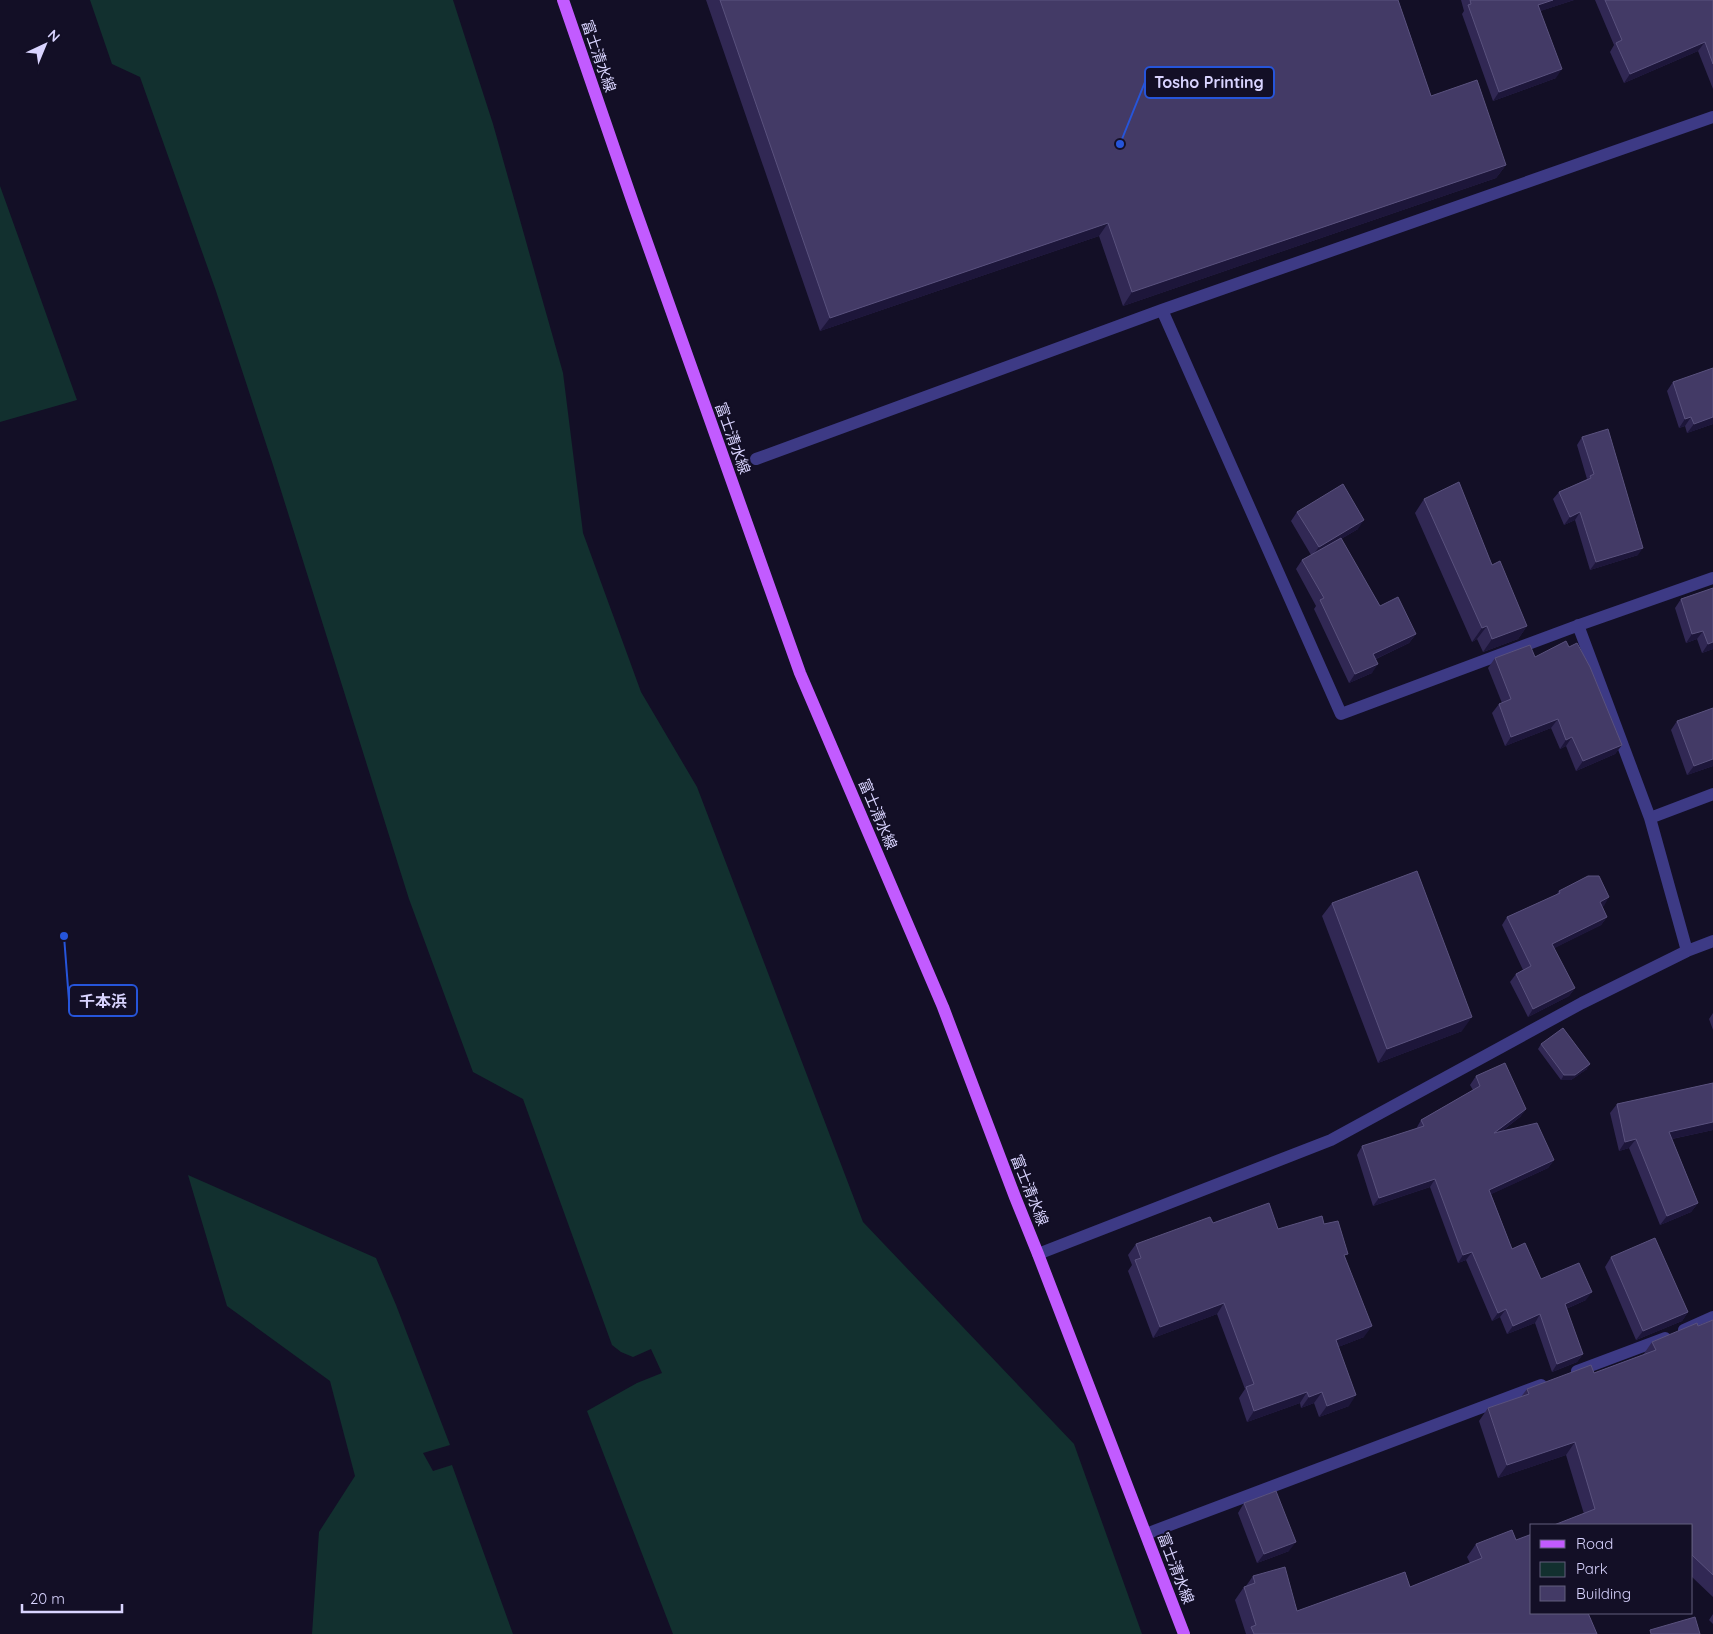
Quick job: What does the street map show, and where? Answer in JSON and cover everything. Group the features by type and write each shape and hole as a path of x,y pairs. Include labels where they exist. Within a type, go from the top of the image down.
{"main road":[{"name":"富士清水線","path":"563,0 634,206 800,672 943,1007 1184,1634"}],"street":[{"path":"756,460 1162,310 1713,117"},
{"path":"1162,310 1341,714 1578,625 1713,578"},
{"path":"1578,625 1650,818 1687,951"},
{"path":"1650,818 1713,794"},
{"path":"1038,1254 1331,1140 1573,1008 1713,940"},
{"path":"1567,1375 1713,1317"},
{"path":"1146,1534 1548,1382"}],"green space":[{"path":"90,0 453,0 493,124 563,373 583,533 641,692 697,787 863,1222 1074,1444 1142,1634 673,1634 587,1411 637,1383 662,1373 651,1349 633,1357 621,1352 612,1345 523,1099 473,1072 409,899 273,465 216,291 140,77 112,64"},
{"path":"0,186 77,400 0,422"},
{"path":"188,1175 376,1258 450,1445 423,1453 433,1471 452,1465 513,1634 312,1634 319,1532 355,1476 330,1381 227,1306"}],"building":[{"path":"720,0 1398,0 1431,96 1477,80 1506,165 1132,292 1108,223 830,318"},
{"path":"1470,0 1553,0 1538,5 1562,69 1499,92 1468,5 1471,4"},
{"path":"1605,0 1713,0 1713,64 1705,42 1630,74 1616,43 1622,40"},
{"path":"1713,368 1713,417 1694,424 1691,417 1685,419 1673,382"},
{"path":"1608,429 1643,548 1596,562 1580,512 1570,517 1559,492 1591,478 1590,476 1594,474 1582,437"},
{"path":"1459,482 1492,565 1500,561 1527,626 1492,639 1487,626 1482,628 1424,499"},
{"path":"1343,484 1364,520 1319,547 1297,512"},
{"path":"1341,538 1380,606 1398,597 1416,634 1373,654 1378,664 1355,674 1320,600 1324,598 1302,560"},
{"path":"1713,588 1713,642 1708,644 1703,631 1692,634 1681,599"},
{"path":"1566,641 1569,647 1577,643 1590,667 1622,745 1583,761 1572,737 1566,740 1558,719 1511,737 1499,704 1511,699 1495,658 1530,645 1535,657"},
{"path":"1713,708 1713,759 1694,766 1677,721"},
{"path":"1417,871 1472,1017 1387,1049 1332,903"},
{"path":"1588,876 1599,876 1609,897 1600,902 1607,917 1552,944 1575,988 1533,1009 1516,974 1531,966 1507,917 1560,893 1559,891"},
{"path":"1563,1028 1590,1064 1575,1075 1564,1075 1541,1044"},
{"path":"1505,1063 1526,1109 1494,1133 1537,1123 1554,1160 1489,1190 1512,1249 1525,1243 1541,1279 1579,1263 1592,1292 1565,1304 1583,1354 1557,1364 1540,1314 1513,1326 1506,1309 1498,1313 1472,1252 1463,1255 1435,1179 1379,1198 1362,1146 1424,1126 1421,1120 1480,1086 1476,1076"},
{"path":"1713,1083 1713,1122 1669,1132 1698,1203 1667,1216 1636,1139 1625,1142 1617,1104"},
{"path":"1269,1203 1278,1229 1322,1216 1324,1224 1338,1221 1348,1254 1344,1255 1372,1326 1336,1340 1356,1395 1327,1406 1322,1392 1309,1397 1307,1392 1254,1411 1246,1387 1254,1384 1224,1303 1160,1327 1135,1260 1141,1258 1136,1244 1210,1217 1213,1223"},
{"path":"1655,1238 1688,1312 1643,1331 1611,1257"},
{"path":"1713,1320 1713,1575 1693,1556 1693,1524 1557,1524 1595,1509 1575,1442 1507,1465 1488,1408 1529,1394 1527,1389 1591,1365 1594,1373 1656,1350 1652,1342 1697,1323 1698,1326"},
{"path":"1276,1491 1296,1542 1264,1554 1244,1503"},
{"path":"1512,1530 1516,1540 1530,1535 1530,1614 1588,1614 1597,1634 1254,1634 1251,1627 1256,1625 1244,1587 1255,1583 1253,1576 1285,1567 1297,1611 1405,1572 1410,1587 1482,1558 1476,1544"},
{"path":"1695,1617 1700,1634 1651,1634 1650,1630"}],"place":[{"name":"Tosho Printing","path":"1120,144"},
{"name":"千本浜","path":"64,936"}]}
